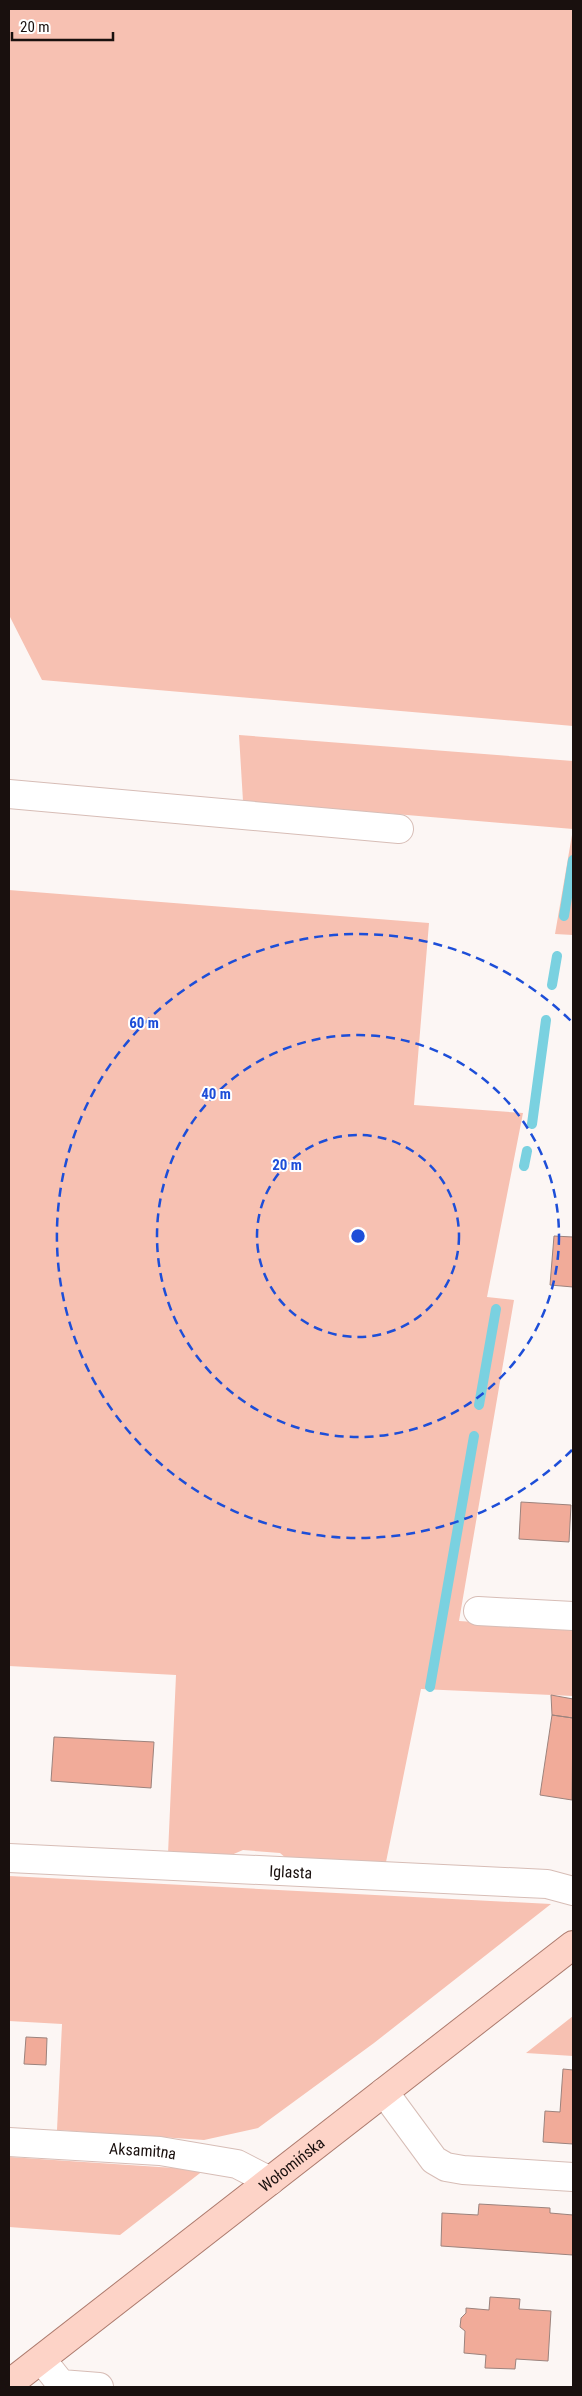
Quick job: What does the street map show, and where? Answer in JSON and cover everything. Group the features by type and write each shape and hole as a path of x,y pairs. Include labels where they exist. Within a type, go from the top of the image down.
{"main road":[{"name":"Wołomińska","path":"9,2384 573,1945"}],"street":[{"path":"9,794 399,829"},
{"path":"478,1611 573,1616"},
{"name":"Iglasta","path":"9,1858 547,1884 573,1891"},
{"path":"384,2092 434,2160 446,2167 463,2170 573,2177"},
{"name":"Aksamitna","path":"9,2142 160,2151 237,2164 270,2181"},
{"path":"42,2360 61,2384 99,2387"}],"shaded area":[{"path":"9,9 573,9 573,726 42,680 9,615"},
{"path":"239,735 573,761 573,829 243,801"},
{"path":"573,829 573,935 555,934"},
{"path":"9,890 429,923 414,1105 523,1113 487,1297 514,1300 459,1621 573,1628 573,1696 421,1689 385,1867 287,1859 280,1853 243,1850 229,1856 168,1854 176,1675 9,1666"},
{"path":"9,1876 551,1904 374,2043 258,2128 204,2140 57,2130 62,2024 9,2021"},
{"path":"573,2016 573,2056 526,2053"},
{"path":"9,2157 204,2170 120,2235 9,2227"}],"building":[{"path":"554,1236 573,1237 573,1287 550,1285"},
{"path":"521,1502 571,1505 569,1542 519,1539"},
{"path":"551,1695 573,1699 573,1718 552,1715"},
{"path":"552,1715 573,1718 572,1800 540,1795"},
{"path":"54,1737 154,1742 151,1788 51,1781"},
{"path":"26,2037 47,2038 46,2065 24,2064"},
{"path":"563,2069 573,2070 573,2144 543,2142 545,2111 560,2112"},
{"path":"479,2204 550,2208 550,2213 573,2215 573,2255 441,2246 442,2213 478,2215"},
{"path":"490,2297 520,2299 519,2309 551,2311 548,2361 516,2359 515,2369 485,2368 486,2355 464,2353 465,2331 460,2327 461,2318 466,2313 466,2308 489,2310"}],"waterway":[{"path":"564,916 573,860"},
{"path":"552,985 557,956"},
{"path":"532,1124 546,1020"},
{"path":"524,1166 527,1151"},
{"path":"479,1405 496,1309"},
{"path":"430,1687 474,1436"}]}
